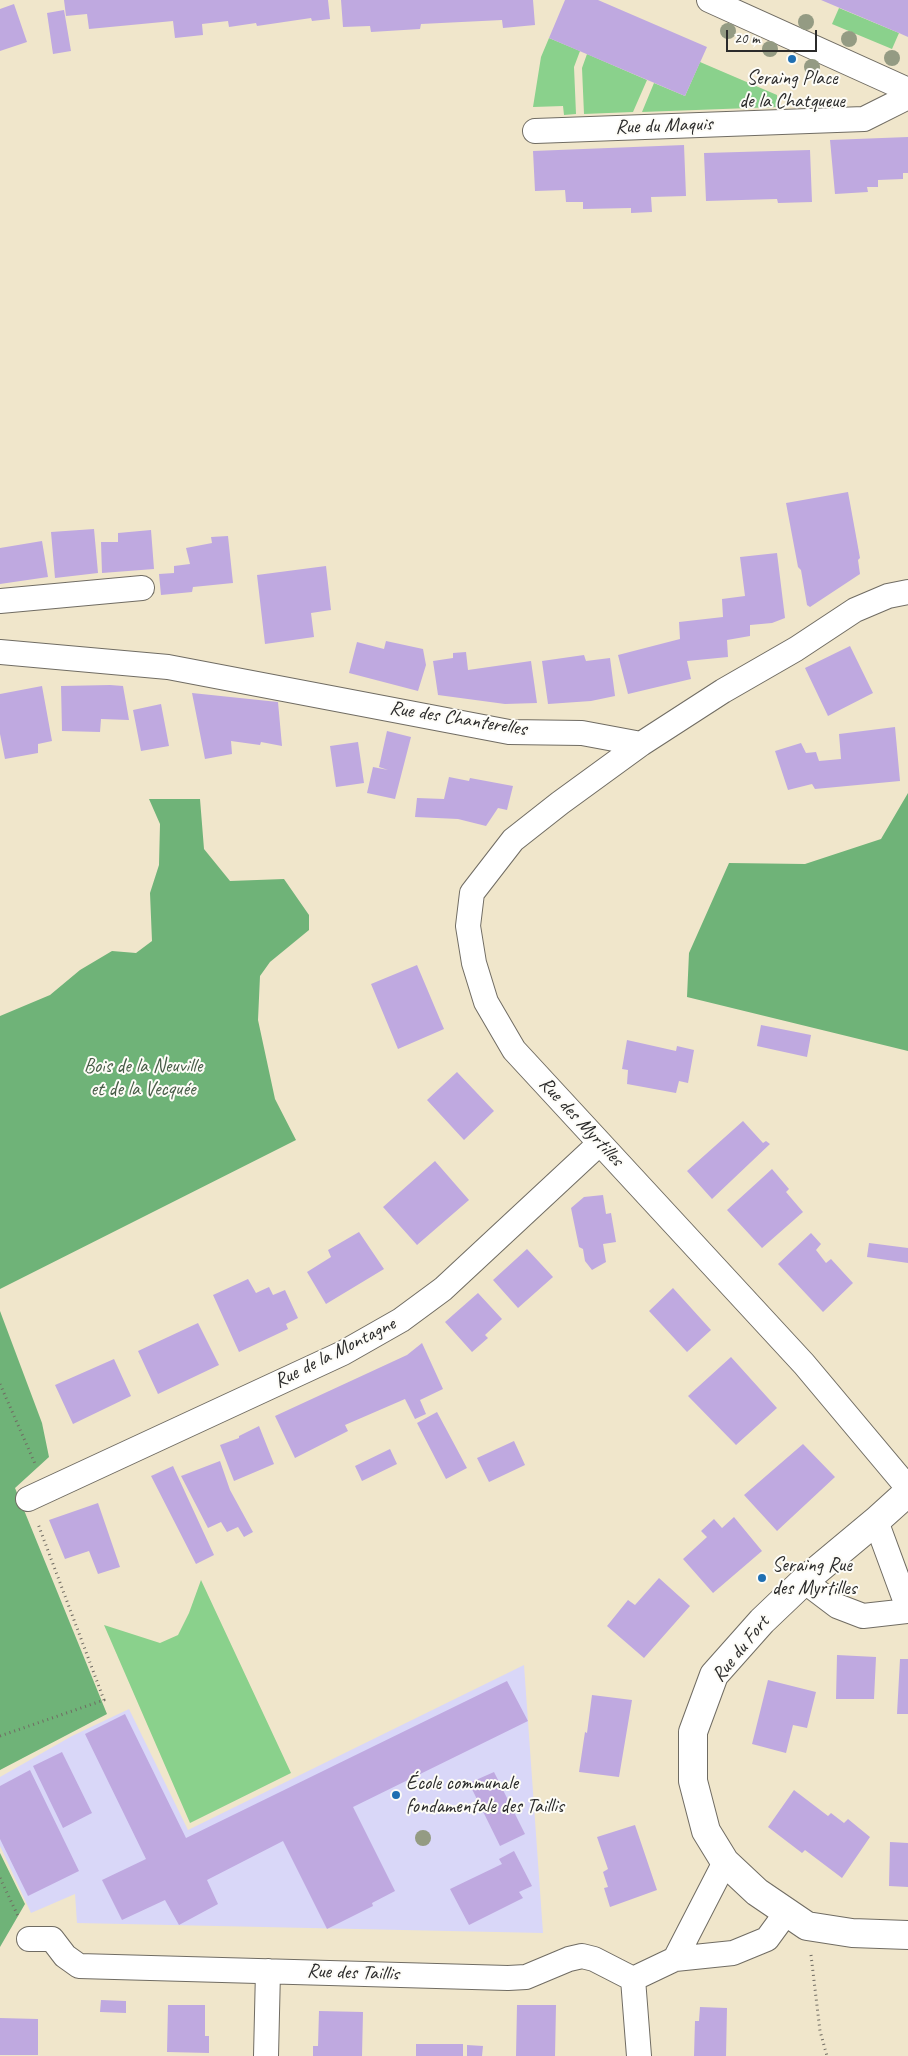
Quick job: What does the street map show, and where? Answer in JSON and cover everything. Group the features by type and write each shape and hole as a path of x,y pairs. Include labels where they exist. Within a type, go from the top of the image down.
{"street":[{"path":"709,0 908,90"},
{"name":"Rue du Maquis","path":"535,130 864,119 908,97"},
{"path":"0,601 142,588"},
{"path":"641,744 724,691 796,649 855,610 888,596 908,592"},
{"name":"Rue des Chanterelles","path":"0,652 168,667 509,732 582,733 641,744"},
{"name":"Rue des Myrtilles","path":"641,744 513,840 472,893 468,926 474,963 486,1002 514,1050 804,1364 908,1488"},
{"name":"Rue de la Montagne","path":"28,1499 344,1353 401,1320 443,1289 600,1143"},
{"name":"Rue du Fort","path":"908,1492 876,1522 804,1581 762,1621 714,1675 693,1732 693,1781 706,1831 725,1862 757,1892 796,1920 852,1933 908,1935"},
{"path":"804,1581 837,1606 864,1616 908,1610 876,1522"},
{"path":"675,1959 725,1862"},
{"path":"639,2056 632,1979 675,1959 733,1953 767,1939 796,1920"},
{"name":"Rue des Taillis","path":"29,1939 52,1939 65,1956 79,1966 526,1977 569,1959 582,1956 594,1959 632,1979"},
{"path":"266,2056 268,1971"}],"path":[{"path":"0,1384 37,1467 28,1499 104,1700 0,1736"},
{"path":"0,1878 29,1939"},
{"path":"796,1920 826,2056"}],"shaded area":[{"name":"École communale fondamentale des Taillis","path":"524,1665 543,1933 77,1923 75,1894 31,1913 0,1846 0,1777 72,1736 129,1709 188,1830"}],"green space":[{"path":"839,8 899,33 892,49 832,24"},
{"path":"549,38 580,51 574,67 576,114 564,115 563,106 533,107 541,57"},
{"path":"587,54 647,80 633,112 584,114 582,68"},
{"path":"700,62 777,95 777,107 642,112 654,83 685,96"},
{"path":"908,793 908,1051 687,997 689,953 729,863 805,864 881,839"},
{"name":"Bois de la Neuville et de la Vecquée","path":"149,799 200,799 204,849 230,881 284,879 309,915 309,930 270,962 260,976 258,1020 275,1099 296,1140 0,1289 0,1016 50,995 80,970 112,951 136,953 152,941 150,893 159,865 160,824"},
{"path":"0,1311 42,1423 49,1457 15,1488 107,1714 0,1770"},
{"path":"201,1580 291,1773 190,1823 104,1625 160,1643 178,1635 189,1613"},
{"path":"0,1853 25,1904 0,1947"}],"building":[{"path":"64,0 328,0 330,19 312,21 311,18 257,26 256,23 229,27 228,21 202,24 203,35 175,38 173,21 89,29 87,14 66,16"},
{"path":"341,0 533,0 535,25 503,28 502,20 421,24 420,29 371,32 370,26 343,27"},
{"path":"565,0 598,0 707,47 685,96 549,38"},
{"path":"821,0 908,0 908,37 899,33"},
{"path":"14,4 27,42 0,51 0,9"},
{"path":"64,10 71,51 53,54 47,13"},
{"path":"908,137 908,173 903,173 903,179 878,180 878,187 867,187 868,192 835,194 830,140"},
{"path":"684,145 686,196 651,197 652,212 631,213 631,208 583,209 583,202 566,202 565,190 535,191 533,151"},
{"path":"810,150 812,202 778,203 777,199 706,201 704,153"},
{"path":"848,492 860,558 858,560 860,574 810,607 807,605 801,570 798,567 786,503"},
{"path":"94,529 98,573 55,578 51,532"},
{"path":"151,530 154,569 102,573 101,542 118,542 118,533"},
{"path":"228,536 233,583 193,587 192,592 161,595 159,574 174,573 174,566 190,564 186,548 212,543 211,537"},
{"path":"42,541 48,577 0,584 0,548"},
{"path":"777,553 785,618 772,623 750,625 750,636 727,640 728,657 687,661 691,679 628,694 618,655 680,639 679,622 723,617 722,599 745,596 740,557"},
{"path":"326,566 331,610 311,613 314,637 265,644 257,575"},
{"path":"386,641 423,649 426,665 418,691 349,673 357,642 384,649"},
{"path":"850,646 873,693 828,716 805,668"},
{"path":"466,652 468,670 531,661 537,703 505,704 438,695 433,661 453,658 453,653"},
{"path":"584,655 586,661 610,658 615,696 591,701 548,704 542,661"},
{"path":"42,686 52,741 38,744 38,753 5,759 0,734 0,694"},
{"path":"61,686 123,686 129,720 101,719 100,732 62,731"},
{"path":"192,693 278,702 282,746 261,742 260,745 231,741 232,754 205,759"},
{"path":"161,704 169,746 141,751 133,710"},
{"path":"895,727 900,781 815,789 812,784 788,790 775,751 801,743 806,753 816,752 819,761 841,759 839,734"},
{"path":"387,731 411,737 395,799 367,793 373,767 388,770 379,767"},
{"path":"358,742 364,783 336,787 330,746"},
{"path":"449,777 469,781 470,778 513,786 507,810 498,808 486,826 458,819 415,817 417,798 444,799"},
{"path":"417,965 444,1029 398,1049 371,984"},
{"path":"761,1025 811,1035 807,1057 757,1046"},
{"path":"627,1040 676,1051 677,1046 694,1050 688,1083 679,1081 676,1093 627,1084 628,1070 622,1069"},
{"path":"457,1072 494,1111 464,1140 427,1100"},
{"path":"743,1121 763,1143 766,1141 770,1144 712,1199 687,1171"},
{"path":"435,1161 469,1200 417,1245 383,1207"},
{"path":"772,1169 789,1189 786,1192 803,1212 762,1248 727,1210"},
{"path":"603,1195 606,1214 611,1213 616,1242 603,1244 606,1262 592,1270 585,1261 583,1249 579,1247 571,1208 584,1197"},
{"path":"359,1232 384,1269 326,1304 307,1272 331,1257 328,1250"},
{"path":"811,1233 821,1244 816,1250 826,1263 831,1259 853,1283 823,1312 778,1264"},
{"path":"869,1243 908,1248 908,1263 867,1257"},
{"path":"527,1249 553,1277 518,1308 493,1280"},
{"path":"248,1279 256,1293 269,1287 273,1295 285,1290 298,1318 286,1324 288,1329 239,1352 213,1295"},
{"path":"673,1288 711,1330 687,1352 649,1311"},
{"path":"478,1293 502,1319 485,1335 488,1338 472,1352 445,1322"},
{"path":"198,1323 219,1365 158,1394 138,1351"},
{"path":"422,1343 443,1389 420,1400 426,1414 415,1419 405,1399 345,1425 348,1431 295,1458 275,1416 407,1355"},
{"path":"731,1357 777,1408 736,1445 688,1396"},
{"path":"114,1359 131,1396 73,1424 55,1385"},
{"path":"437,1412 467,1468 446,1479 417,1423"},
{"path":"259,1426 274,1464 234,1481 220,1445 239,1438 239,1436"},
{"path":"514,1441 525,1465 489,1482 477,1458"},
{"path":"803,1444 835,1477 777,1531 744,1495"},
{"path":"390,1449 397,1464 362,1481 355,1466"},
{"path":"220,1461 230,1490 253,1532 244,1537 238,1527 227,1532 221,1522 208,1528 181,1476"},
{"path":"173,1466 214,1555 196,1564 151,1476"},
{"path":"98,1503 120,1567 98,1574 89,1551 65,1559 49,1520"},
{"path":"734,1517 762,1551 713,1593 683,1559 707,1537 701,1531 714,1519 722,1528"},
{"path":"659,1578 690,1606 644,1658 607,1626 628,1600 635,1605"},
{"path":"837,1655 876,1657 874,1699 836,1699"},
{"path":"900,1659 908,1659 908,1714 897,1714"},
{"path":"768,1680 816,1692 807,1728 793,1725 786,1753 752,1744"},
{"path":"507,1681 528,1721 353,1807 395,1891 372,1903 373,1906 327,1929 283,1841 207,1880 218,1904 179,1925 165,1900 122,1920 102,1880 146,1859 85,1734 125,1714 186,1838"},
{"path":"592,1695 632,1700 619,1777 579,1772"},
{"path":"62,1752 92,1813 63,1828 33,1766"},
{"path":"30,1770 79,1871 28,1896 0,1839 0,1786"},
{"path":"494,1772 525,1834 500,1846 469,1783"},
{"path":"794,1790 828,1816 831,1813 844,1823 848,1819 870,1837 842,1878 805,1850 802,1853 768,1827"},
{"path":"635,1825 657,1890 610,1907 604,1888 608,1887 603,1872 608,1869 597,1837"},
{"path":"890,1842 908,1843 908,1887 889,1886"},
{"path":"514,1851 532,1886 519,1892 523,1898 469,1925 450,1889 502,1864 499,1859"},
{"path":"101,2000 126,2001 126,2013 100,2012"},
{"path":"168,2005 205,2005 205,2036 209,2036 209,2053 167,2052"},
{"path":"517,2005 556,2005 555,2056 516,2056"},
{"path":"700,2007 727,2008 726,2056 694,2056 695,2021 699,2021"},
{"path":"319,2011 363,2012 362,2056 313,2056 313,2046 318,2046"},
{"path":"0,2018 38,2019 38,2055 0,2055"},
{"path":"416,2044 463,2044 463,2056 416,2056"},
{"path":"467,2045 483,2046 482,2056 467,2056"}],"place":[{"name":"Seraing Place de la Chatqueue","path":"792,59"},
{"name":"Seraing Rue des Myrtilles","path":"762,1578"},
{"name":"École communale fondamentale des Taillis","path":"396,1795"}]}
